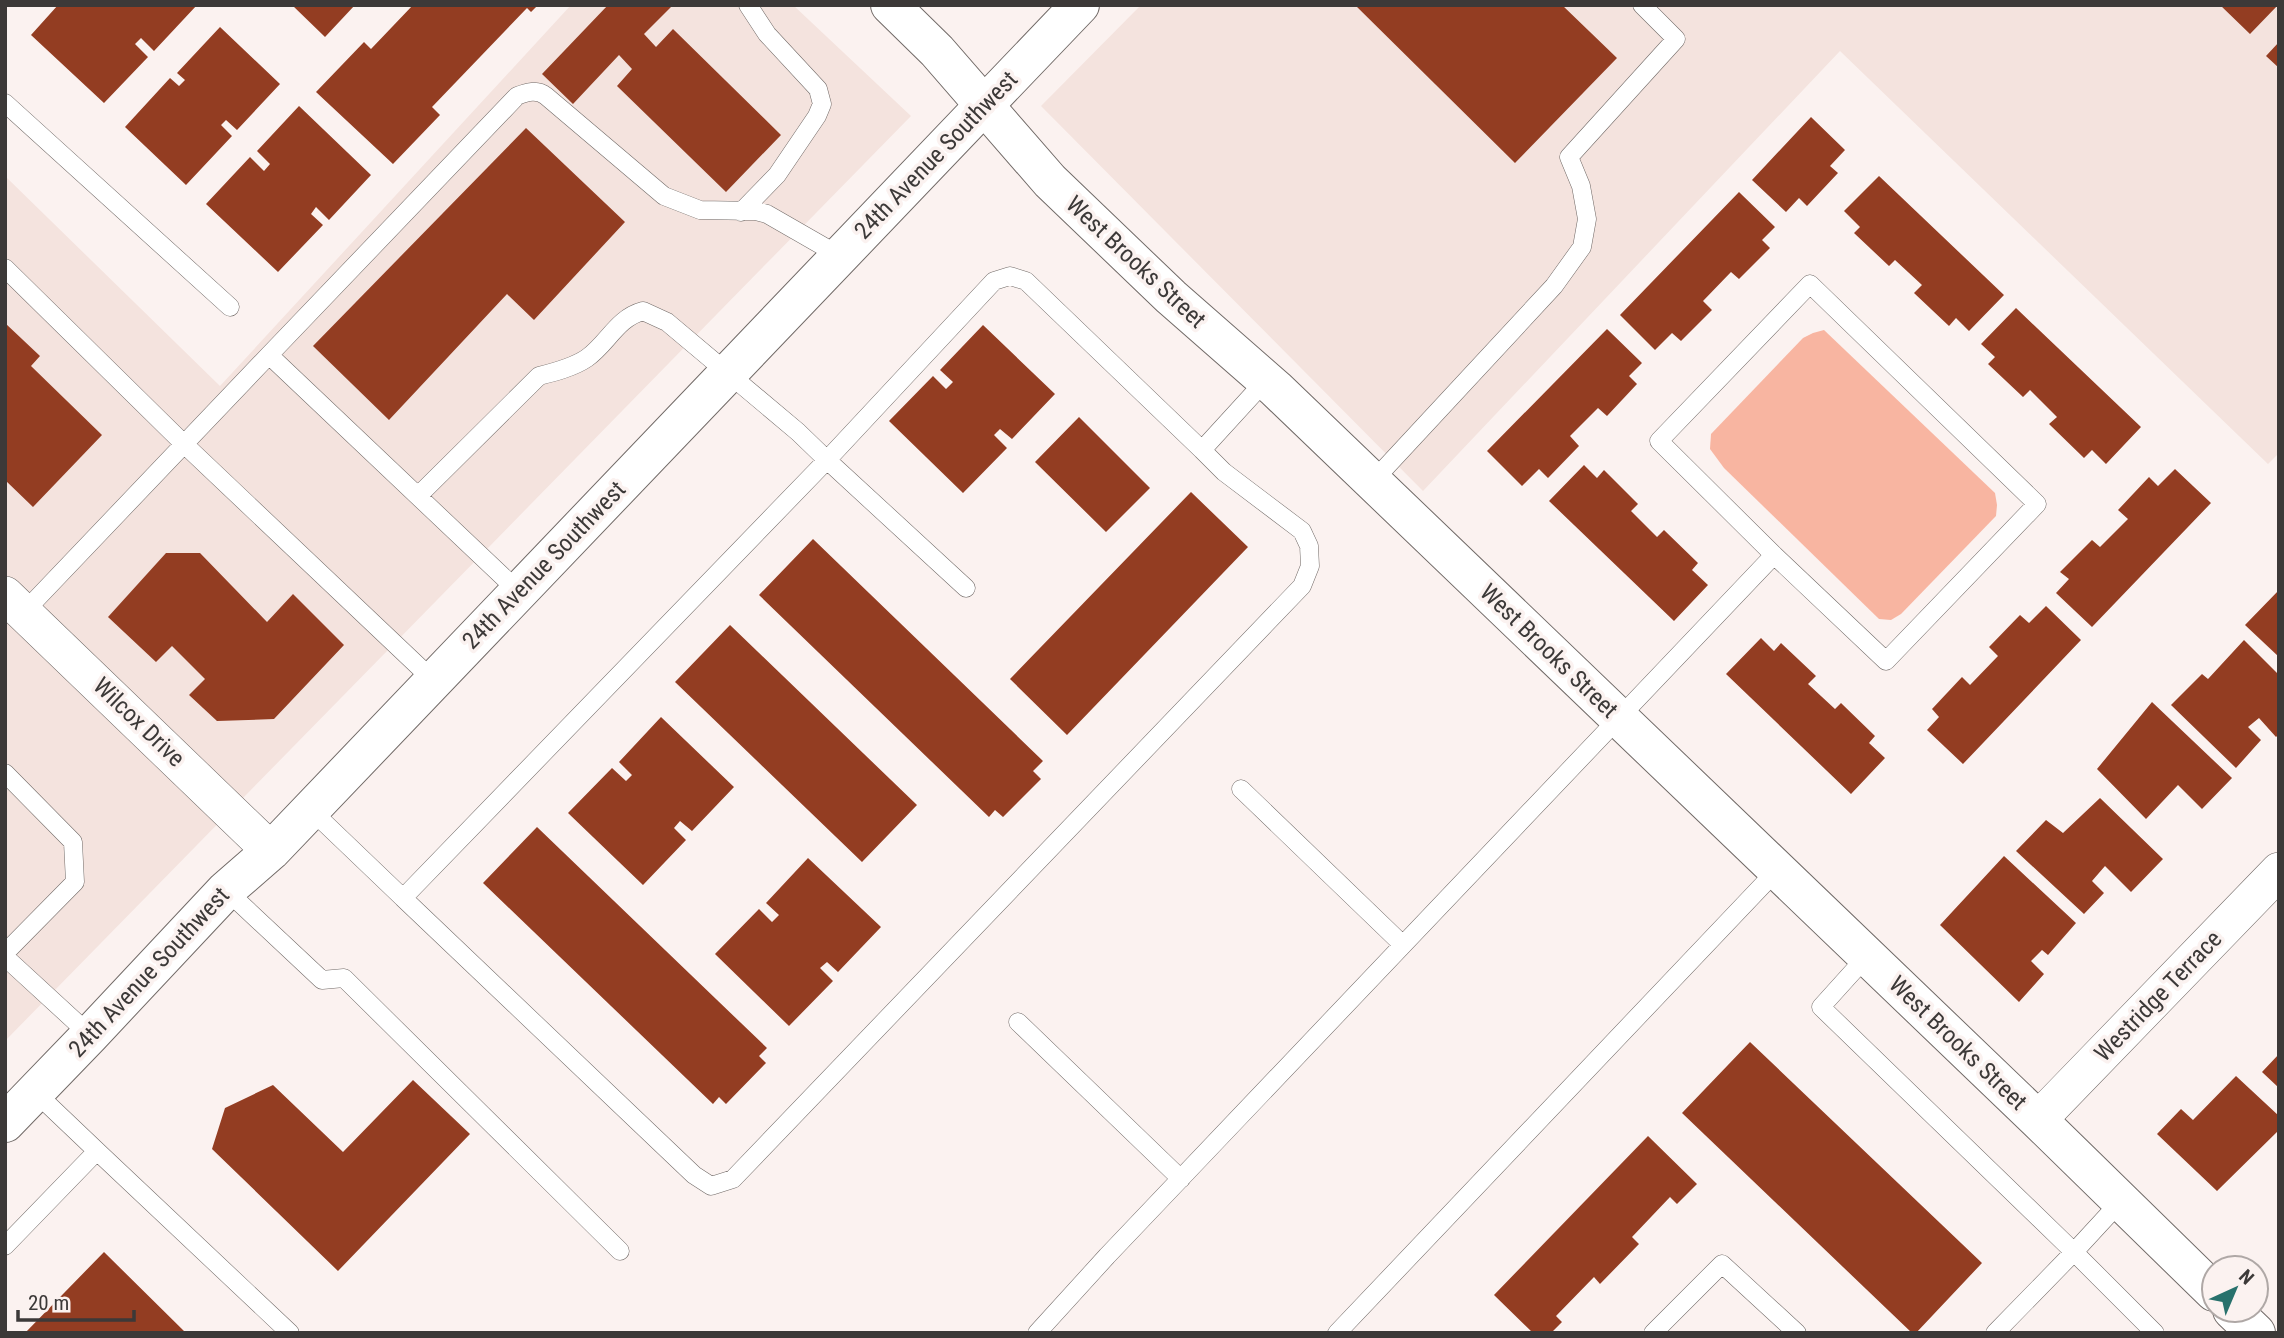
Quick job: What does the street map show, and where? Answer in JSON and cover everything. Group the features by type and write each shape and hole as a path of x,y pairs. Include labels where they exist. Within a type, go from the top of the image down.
{"street":[{"name":"West Brooks Street","path":"890,5 929,42 1050,181 1171,297 1266,380 1373,481 2200,1278"},
{"name":"24th Avenue Southwest","path":"5,1123 226,890 271,850 434,681 1080,5"},
{"name":"Wilcox Drive","path":"15,603 271,850"},
{"name":"Westridge Terrace","path":"2038,1120 2279,872"}],"lane":[{"path":"741,212 777,175 817,116 822,104 818,89 767,34 748,5"},
{"path":"1373,481 1554,286 1582,247 1587,219 1581,186 1569,157 1676,39 1642,5"},
{"path":"15,603 184,444 516,96 540,92 547,96 664,196 700,210 756,211 767,214 828,250 842,254"},
{"path":"5,103 230,307"},
{"path":"5,268 184,444 434,681"},
{"path":"310,809 403,898 694,1175 711,1186 733,1179 1302,586 1310,566 1309,546 1302,531 1224,472 1026,281 1010,276 994,281 827,460 403,898"},
{"path":"1810,284 2037,504 1886,661 1774,555 1659,441 1810,284"},
{"path":"418,496 540,376 562,370 588,358 629,314 643,311 667,322 798,432 966,588"},
{"path":"269,355 518,592"},
{"path":"1202,450 1266,380"},
{"path":"1037,1333 1774,555"},
{"path":"5,773 73,842 75,882 5,955 90,1035"},
{"path":"1241,789 1403,945"},
{"path":"1337,1333 1777,870"},
{"path":"226,890 322,980 344,978 620,1251"},
{"path":"1867,956 1821,1007 2155,1333"},
{"path":"1018,1022 1181,1178"},
{"path":"35,1092 290,1333"},
{"path":"5,1246 97,1151"},
{"path":"1995,1333 2121,1201"},
{"path":"1653,1333 1723,1264 1797,1333"}],"shaded area":[{"path":"571,5 793,5 911,116 5,1041 5,176 220,386"},
{"path":"1141,5 2279,5 2279,453 2268,464 1840,51 1423,491 1041,106"},
{"path":"1824,330 1995,493 1996,516 1901,614 1891,620 1879,619 1724,468 1710,449 1711,434 1803,338"}],"building":[{"path":"58,5 197,5 154,51 141,38 135,44 148,57 104,103 31,35"},
{"path":"292,5 355,5 325,37"},
{"path":"413,5 538,5 531,12 527,8 432,107 440,115 393,164 316,92 364,42 371,49"},
{"path":"608,5 673,5 644,34 656,47 673,29 781,135 726,192 617,86 632,69 619,55 573,104 542,74"},
{"path":"1355,5 1562,5 1617,58 1515,163"},
{"path":"2220,5 2278,5 2250,34"},
{"path":"220,27 280,84 237,130 226,120 221,125 232,136 186,185 125,127 170,78 179,86 185,80 177,73"},
{"path":"2279,42 2279,68 2266,56"},
{"path":"299,106 371,175 329,220 316,207 311,214 323,225 278,272 206,204 250,157 264,171 270,164 257,151"},
{"path":"1811,117 1845,150 1830,166 1838,173 1807,206 1799,198 1786,212 1752,180"},
{"path":"526,128 625,222 534,320 507,294 389,420 313,346"},
{"path":"1879,176 2004,295 1969,331 1956,318 1949,326 1914,293 1922,285 1895,260 1889,266 1854,233 1860,227 1844,211"},
{"path":"1739,192 1775,227 1762,240 1770,248 1739,279 1731,272 1703,301 1712,310 1681,341 1672,333 1655,350 1620,315"},
{"path":"2016,308 2141,427 2106,464 2092,450 2084,458 2049,424 2057,417 2030,390 2023,397 1988,364 1995,357 1981,344"},
{"path":"5,323 40,356 31,366 102,435 33,507 5,480"},
{"path":"983,325 1055,394 1012,439 1000,429 994,435 1007,448 963,493 889,421 933,376 946,389 953,382 940,370"},
{"path":"1607,329 1642,363 1629,376 1637,384 1607,416 1598,408 1570,436 1579,446 1548,478 1539,469 1522,486 1487,451"},
{"path":"1079,417 1150,488 1106,532 1035,462"},
{"path":"1584,465 1597,478 1604,470 1638,504 1631,511 1657,537 1664,530 1698,563 1692,570 1708,585 1674,621 1549,501"},
{"path":"2175,469 2211,503 2092,627 2056,593 2069,579 2060,572 2092,540 2100,547 2128,519 2118,510 2149,477 2158,486"},
{"path":"1191,492 1248,547 1067,735 1010,679"},
{"path":"813,539 1043,761 1033,771 1041,779 1003,817 995,810 989,817 759,595"},
{"path":"166,553 200,553 267,622 293,594 344,645 274,719 217,721 189,695 205,679 172,646 156,662 108,617"},
{"path":"2279,590 2279,657 2245,625"},
{"path":"2046,606 2081,640 1963,764 1927,730 1939,717 1932,709 1962,677 1970,685 1998,656 1989,647 2020,615 2029,623"},
{"path":"730,625 917,805 862,862 675,682"},
{"path":"1761,638 1774,651 1781,643 1816,676 1808,684 1835,709 1841,703 1875,736 1869,743 1885,758 1851,794 1726,674"},
{"path":"2244,640 2279,675 2279,734 2276,737 2259,718 2248,727 2261,740 2236,768 2171,705 2202,674 2208,679"},
{"path":"2152,702 2232,778 2202,809 2178,785 2146,819 2097,769"},
{"path":"661,717 734,787 692,831 680,821 674,828 686,840 643,885 568,813 612,768 626,781 632,775 619,762"},
{"path":"2100,798 2163,859 2131,892 2105,866 2092,881 2104,893 2084,914 2016,851 2046,820 2063,833"},
{"path":"537,827 767,1048 759,1056 766,1063 726,1104 719,1097 713,1104 483,883"},
{"path":"2004,856 2076,923 2048,955 2042,950 2031,961 2044,974 2019,1002 1940,925"},
{"path":"808,858 881,927 838,972 827,962 820,968 833,981 789,1026 715,954 759,909 772,922 779,915 766,903"},
{"path":"1750,1042 1982,1263 1916,1333 1912,1333 1682,1113"},
{"path":"2279,1054 2279,1088 2262,1072"},
{"path":"2236,1076 2279,1116 2279,1130 2217,1191 2157,1134 2181,1109 2193,1120"},
{"path":"413,1080 470,1134 338,1271 212,1149 225,1108 273,1085 343,1152"},
{"path":"1648,1136 1697,1184 1677,1204 1670,1197 1632,1237 1639,1244 1600,1284 1594,1277 1556,1316 1562,1322 1551,1333 1533,1333 1494,1295"},
{"path":"104,1252 186,1333 25,1333"}]}
